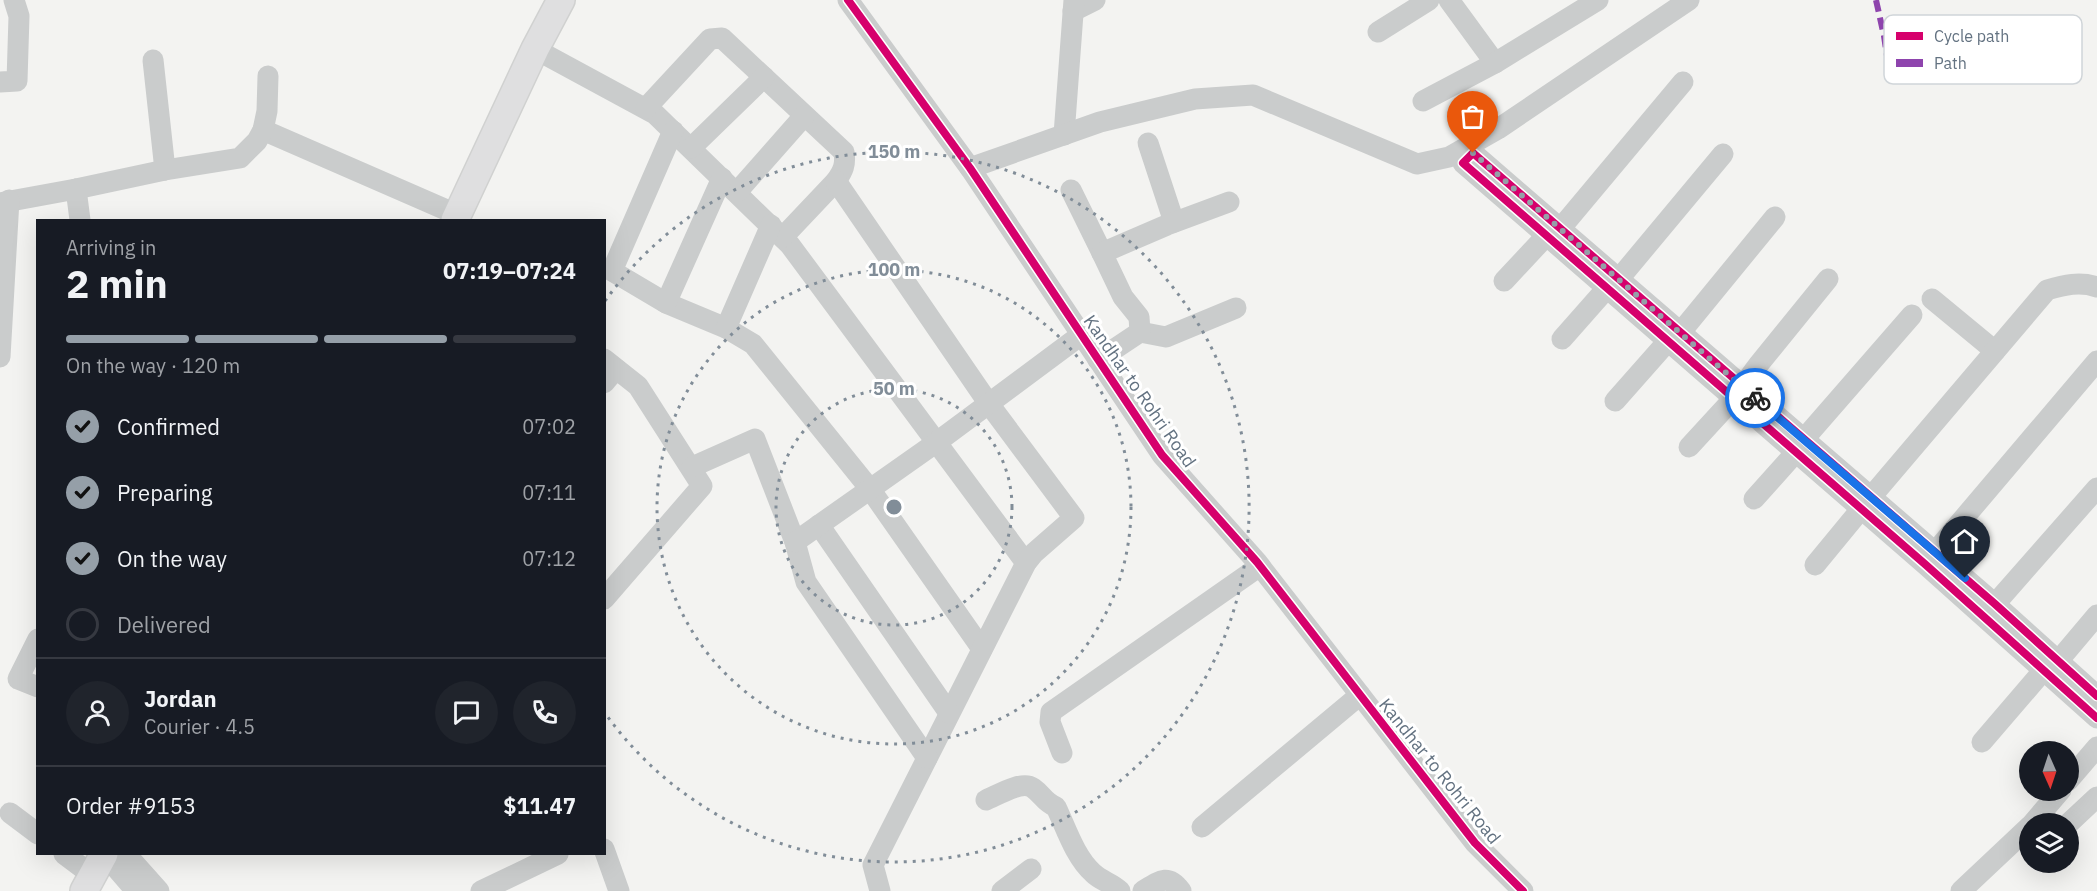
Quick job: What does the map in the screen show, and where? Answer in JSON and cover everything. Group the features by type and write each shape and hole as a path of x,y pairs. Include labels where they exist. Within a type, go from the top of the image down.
{"main road":[{"path":"457,218 535,49 561,0"}],"street":[{"path":"0,82 17,81 19,16 14,0"},
{"name":"Kandhar to Rohri Road","path":"848,0 970,168 1162,455 1260,566 1475,843 1523,891"},
{"path":"1064,135 1073,5 1095,0"},
{"path":"1378,32 1428,0"},
{"path":"1449,0 1496,63"},
{"path":"1423,101 1496,63 1598,0"},
{"path":"970,168 1100,122 1195,99 1253,95 1417,164 1449,157 1498,129 1689,0"},
{"path":"646,108 710,39 722,38 844,152 843,171 836,182 777,231 726,328"},
{"path":"535,49 655,114 777,231 1026,563"},
{"path":"153,60 165,170"},
{"path":"0,357 4,202 165,170 240,158 257,141 264,130 268,76"},
{"path":"691,148 764,77"},
{"path":"1504,281 1553,232 1683,82"},
{"path":"666,303 730,185 804,116"},
{"path":"264,130 457,218"},
{"path":"673,131 612,271 666,303 726,328 753,344 870,489 982,650"},
{"path":"1148,142 1174,222"},
{"path":"1562,339 1723,154"},
{"path":"836,182 989,404 1074,518 1034,553 1026,563 873,864 880,891"},
{"path":"76,189 80,219"},
{"path":"1071,190 1123,297 1139,317 1140,332"},
{"path":"1102,253 1174,222 1229,202"},
{"path":"1615,401 1674,337 1775,217"},
{"path":"1553,232 2051,665 2097,696"},
{"path":"1689,447 1738,392 1828,279"},
{"path":"1815,565 2047,290 2078,284 2097,287"},
{"path":"1932,300 1995,351"},
{"path":"1098,360 1140,332 1166,337 1236,308"},
{"path":"1754,499 1912,315"},
{"path":"795,542 937,442 1081,335"},
{"path":"1935,552 2097,361"},
{"path":"606,597 702,486 692,467 638,386 608,370"},
{"path":"692,467 755,440 795,542 807,582 927,758"},
{"path":"1995,604 2097,488"},
{"path":"1866,503 1935,552 1995,604 2097,718"},
{"path":"819,525 949,713"},
{"path":"1062,753 1050,722 1051,712 1260,566"},
{"path":"1982,742 2097,615"},
{"path":"36,643 18,679 36,686"},
{"path":"1202,827 1360,695"},
{"path":"2079,768 2097,747"},
{"path":"986,800 1021,786 1029,786 1035,790 1046,803 1056,807 1078,853 1092,873 1114,885 1120,891"},
{"path":"2079,813 2097,796"},
{"path":"2041,813 2052,801"},
{"path":"10,813 36,832"},
{"path":"1961,891 2019,836"},
{"path":"66,855 93,873 136,891"},
{"path":"127,855 159,891"},
{"path":"482,891 556,855"},
{"path":"606,855 619,891"},
{"path":"1002,891 1030,869"},
{"path":"1143,891 1159,881 1167,880 1174,882 1181,891"}],"marked path":[{"path":"1876,0 1884,36"}],"cycle path":[{"path":"848,0 970,168 1162,455 1257,562 1475,843 1523,891"},
{"path":"2097,696 1995,604 1473,153 1463,163 1926,565 2097,718"}],"way so far":[{"path":"1473,153 1755,398"}],"route":[{"path":"1755,398 1965,578"}]}
